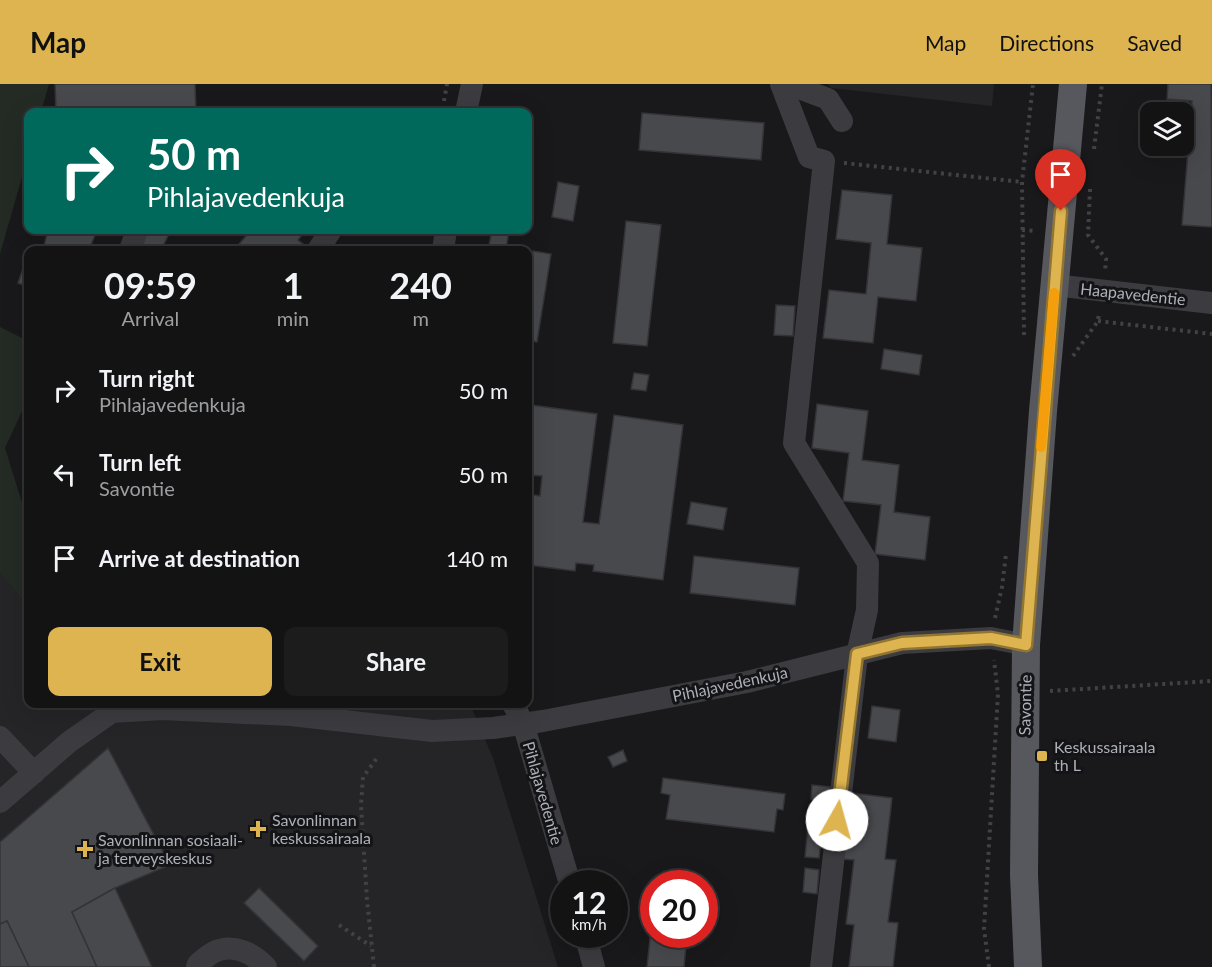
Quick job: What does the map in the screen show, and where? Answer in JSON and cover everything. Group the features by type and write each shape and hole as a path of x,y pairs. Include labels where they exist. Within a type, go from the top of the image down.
{"main road":[{"name":"Savontie","path":"1028,967 1024,875 1026,645 1054,285 1073,84"}],"street":[{"path":"467,108 472,84"},
{"path":"781,84 809,157 824,161 794,443 868,563 867,610 857,654 821,967"},
{"path":"788,84 828,99 842,121"},
{"name":"Haapavedentie","path":"1054,285 1212,303"},
{"name":"Pihlajavedenkuja","path":"0,802 69,742 112,712 162,710 291,715 432,731 493,728 518,713 555,719 747,682 902,643 991,638 1026,645"},
{"name":"Pihlajavedentie","path":"518,713 566,870"},
{"path":"0,737 34,773"},
{"path":"197,967 215,952 235,948 257,956 267,967"},
{"path":"589,948 594,967"}],"path":[{"path":"1093,152 1102,84"},
{"path":"824,161 1022,182"},
{"path":"1073,356 1098,321 1103,291 1106,259 1089,235 1090,185"},
{"path":"1098,321 1212,334"},
{"path":"1040,692 1212,681"},
{"path":"374,967 361,805 363,777 377,758"},
{"path":"339,925 372,946"}],"shaded area":[{"path":"0,84 49,84 42,108 24,108 24,170 0,254"},
{"path":"828,84 994,84 992,106 831,88"},
{"path":"0,327 24,339 24,407 5,448 24,509 24,601 0,573"},
{"name":"Savonlinnan keskussairaala","path":"0,573 24,601 24,708 472,708 493,758 550,941 550,948 552,948 558,967 0,967"}],"building":[{"path":"55,84 195,84 196,108 56,108"},
{"path":"1168,84 1211,84 1212,227 1182,225 1188,156 1194,156 1194,102 1167,99"},
{"path":"642,113 764,123 761,160 639,150"},
{"path":"558,182 579,186 573,221 552,217"},
{"path":"842,190 892,195 887,244 922,248 916,301 878,297 873,343 823,338 829,290 866,294 871,243 836,239"},
{"path":"626,221 661,225 647,346 613,343"},
{"path":"47,234 95,234 91,246 44,246"},
{"path":"147,234 169,234 163,246 142,244"},
{"path":"248,234 303,234 298,240 306,246 237,246"},
{"path":"491,234 508,234 507,246 489,246"},
{"path":"533,251 551,254 537,342 532,341"},
{"path":"24,266 24,285 18,283"},
{"path":"776,305 795,306 793,336 774,335"},
{"path":"884,349 922,355 919,375 881,369"},
{"path":"634,373 649,375 646,391 631,389"},
{"path":"817,404 868,411 862,460 899,465 894,512 930,517 925,560 875,554 881,505 843,501 849,453 812,448"},
{"path":"532,405 597,414 583,522 599,524 614,415 683,425 663,580 593,571 594,565 576,563 575,571 532,566 532,495 540,496 542,476 532,475"},
{"path":"691,502 727,508 723,530 687,524"},
{"path":"694,556 799,568 795,605 690,593"},
{"path":"872,706 900,710 896,742 868,738"},
{"name":"Savonlinnan sosiaali- ja terveyskeskus","path":"108,748 170,865 115,888 72,912 97,967 29,967 7,921 0,924 0,842"},
{"path":"623,750 627,761 613,767 608,757"},
{"path":"663,778 785,794 783,810 777,809 774,832 666,819 670,795 661,793"},
{"path":"812,785 831,787 829,801 811,799"},
{"path":"852,793 892,798 885,859 896,860 888,922 898,923 893,967 849,967 854,925 846,924 854,860 843,859"},
{"path":"809,816 824,817 819,858 805,857"},
{"path":"805,868 819,870 817,894 803,892"},
{"path":"115,888 152,967 97,967 72,912"},
{"path":"259,888 318,946 304,961 244,903"},
{"path":"7,921 29,967 0,967 0,924"},
{"path":"649,948 686,948 684,967 647,967"}],"slow traffic":[{"path":"1041,447 1054,293"}],"place":[{"name":"Keskussairaala th L","path":"1042,756"},
{"name":"Savonlinnan keskussairaala","path":"258,829"},
{"name":"Savonlinnan sosiaali- ja terveyskeskus","path":"85,849"}],"route":[{"path":"837,820 857,654 902,643 991,638 1026,645 1043,411 1061,211"}]}
